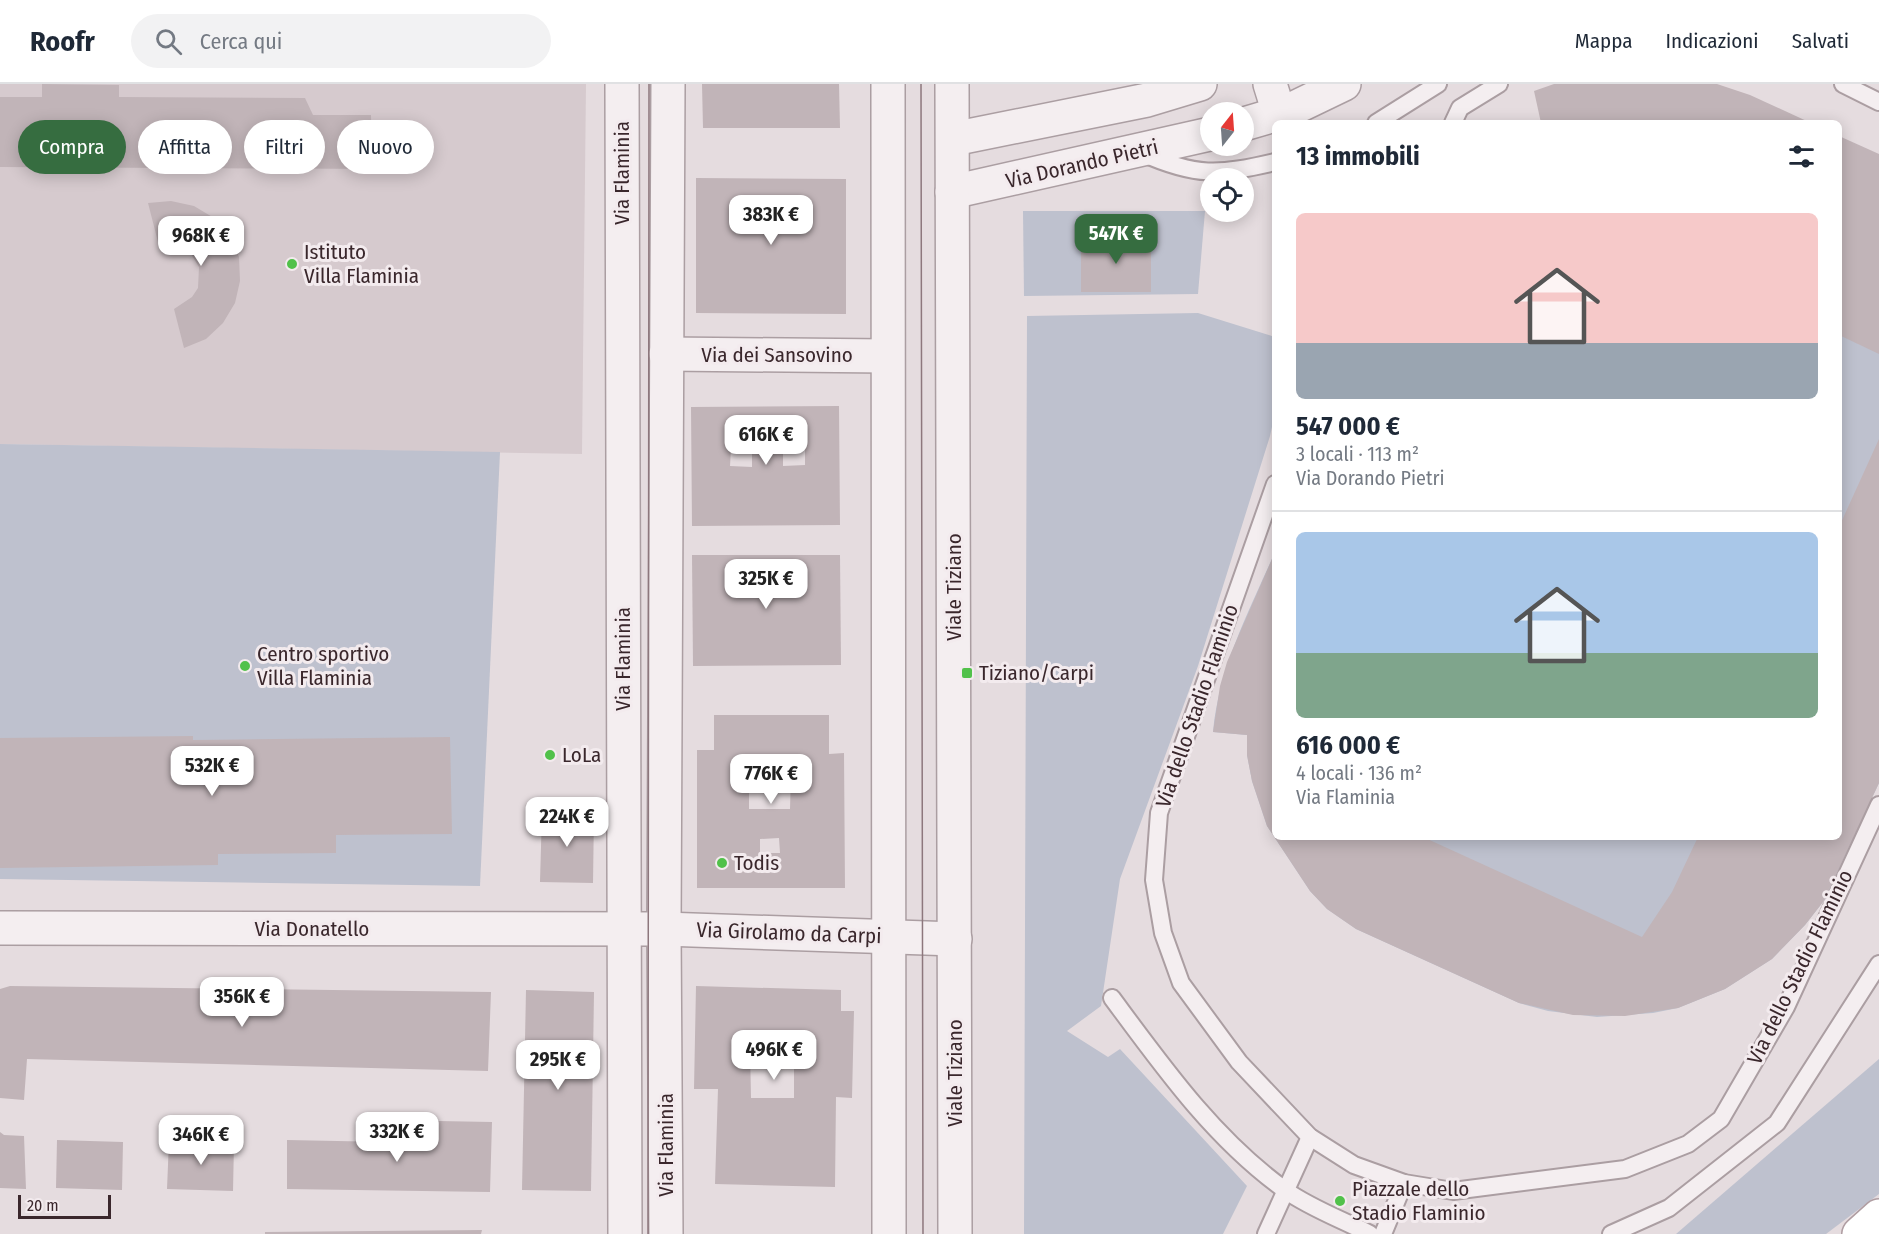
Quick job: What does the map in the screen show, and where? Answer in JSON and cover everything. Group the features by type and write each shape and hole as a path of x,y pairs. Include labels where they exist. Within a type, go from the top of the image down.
{"main road":[{"path":"1859,1234 1879,1216"}],"street":[{"name":"Via Flaminia","path":"622,84 625,1234"},
{"name":"Via Flaminia","path":"666,1234 664,929 668,84"},
{"path":"888,84 889,1234"},
{"name":"Viale Tiziano","path":"952,84 955,1234"},
{"path":"953,139 1147,100 1200,84"},
{"path":"1254,116 1275,99 1344,84"},
{"name":"Via Dorando Pietri","path":"952,192 1141,152 1200,137"},
{"name":"Via dei Sansovino","path":"666,354 887,356"},
{"name":"Via Donatello","path":"0,928 624,929"},
{"name":"Via Girolamo da Carpi","path":"624,929 955,939"}],"lane":[{"path":"1381,120 1438,84"},
{"path":"1454,120 1460,108 1499,84"},
{"path":"1843,84 1879,102"},
{"path":"1141,152 1167,164 1201,172 1235,171 1272,163"},
{"name":"Via dello Stadio Flaminio","path":"1272,492 1159,813 1154,880 1163,933 1180,983 1239,1062 1310,1137"},
{"name":"Via dello Stadio Flaminio","path":"1404,1183 1453,1191 1625,1169 1689,1144 1721,1119 1786,1007 1879,806"},
{"path":"1611,1234 1668,1208 1777,1123 1879,964"},
{"path":"1112,998 1187,1098 1234,1145 1286,1191 1370,1234"},
{"path":"1266,1234 1310,1137 1354,1165 1404,1183 1383,1234"}],"shaded area":[{"name":"Istituto Villa Flaminia","path":"0,84 586,84 582,454 0,444"},
{"path":"1023,211 1200,211 1200,222 1204,222 1198,294 1024,296"},
{"path":"1842,211 1879,229 1879,783 1823,902 1805,925 1772,959 1725,989 1678,1008 1653,1013 1597,1017 1548,1011 1519,1003 1356,929 1327,909 1310,891 1276,840 1842,840"},
{"path":"1198,313 1272,336 1272,427 1270,436 1198,666 1120,879 1101,1006 1067,1031 1108,1057 1120,1049 1247,1186 1223,1234 1024,1234 1027,316"},
{"name":"Centro sportivo Villa Flaminia","path":"0,444 500,452 480,886 0,879"},
{"path":"1272,559 1272,834 1267,826 1252,781 1247,755 1247,735 1213,732 1216,708 1228,662"},
{"path":"1879,1059 1879,1194 1826,1234 1676,1234"}],"building":[{"path":"42,84 119,85 119,97 305,98 313,115 371,115 371,120 337,120 337,169 325,169 325,120 244,120 244,168 232,168 232,120 138,120 138,168 126,168 126,120 18,120 18,167 0,167 0,97 42,97"},
{"path":"702,84 839,84 840,128 703,128"},
{"path":"1554,84 1717,84 1750,95 1804,120 1540,120 1534,91"},
{"path":"1842,137 1879,154 1879,354 1842,336"},
{"path":"696,178 846,179 846,314 696,313"},
{"path":"171,201 194,206 214,218 229,236 239,257 240,281 235,303 223,323 206,339 184,348 174,309 192,297 198,288 199,267 188,249 169,241 158,242 148,203"},
{"path":"1081,238 1151,238 1151,292 1081,292"},
{"path":"839,406 840,525 692,526 691,407","holes":["783,447 805,447 805,465 783,466","731,448 752,448 752,467 730,466"]},
{"path":"1879,439 1879,783 1823,902 1805,925 1772,959 1725,989 1678,1008 1625,1016 1573,1015 1519,1003 1356,929 1327,909 1310,891 1276,840 1430,840 1642,937 1672,892 1697,840 1842,840 1842,520"},
{"path":"692,555 840,555 841,665 693,666"},
{"path":"1272,559 1272,834 1267,826 1252,781 1247,755 1247,735 1213,732 1220,686 1227,662"},
{"path":"714,715 829,715 829,754 844,753 845,888 697,888 697,750 714,750","holes":["749,773 791,774 790,809 749,809","779,838 780,853 760,853 760,839"]},
{"path":"193,736 193,740 450,737 452,834 336,835 336,853 218,854 218,865 0,868 0,738"},
{"path":"542,812 594,813 593,883 540,882"},
{"path":"10,986 491,992 488,1071 27,1059 24,1100 0,1098 0,989"},
{"path":"696,986 841,990 841,1011 854,1011 852,1098 836,1097 835,1187 715,1184 718,1089 694,1089","holes":["750,1047 794,1047 794,1098 751,1098"]},
{"path":"526,990 594,992 591,1191 522,1190"},
{"path":"438,1121 492,1122 490,1192 287,1189 287,1140 437,1143"},
{"path":"0,1132 4,1135 24,1136 26,1189 0,1188"},
{"path":"57,1140 123,1142 122,1190 56,1188"},
{"path":"169,1141 234,1143 233,1191 167,1189"},
{"path":"482,1230 481,1234 265,1234 265,1232"}],"tram line":[{"path":"648,1234 649,84"},
{"path":"921,84 923,1234"}],"place":[{"name":"Istituto Villa Flaminia","path":"292,264"},
{"name":"Centro sportivo Villa Flaminia","path":"245,666"},
{"name":"Tiziano/Carpi","path":"967,673"},
{"name":"LoLa","path":"550,755"},
{"name":"Todis","path":"722,863"},
{"name":"Piazzale dello Stadio Flaminio","path":"1340,1201"}]}
